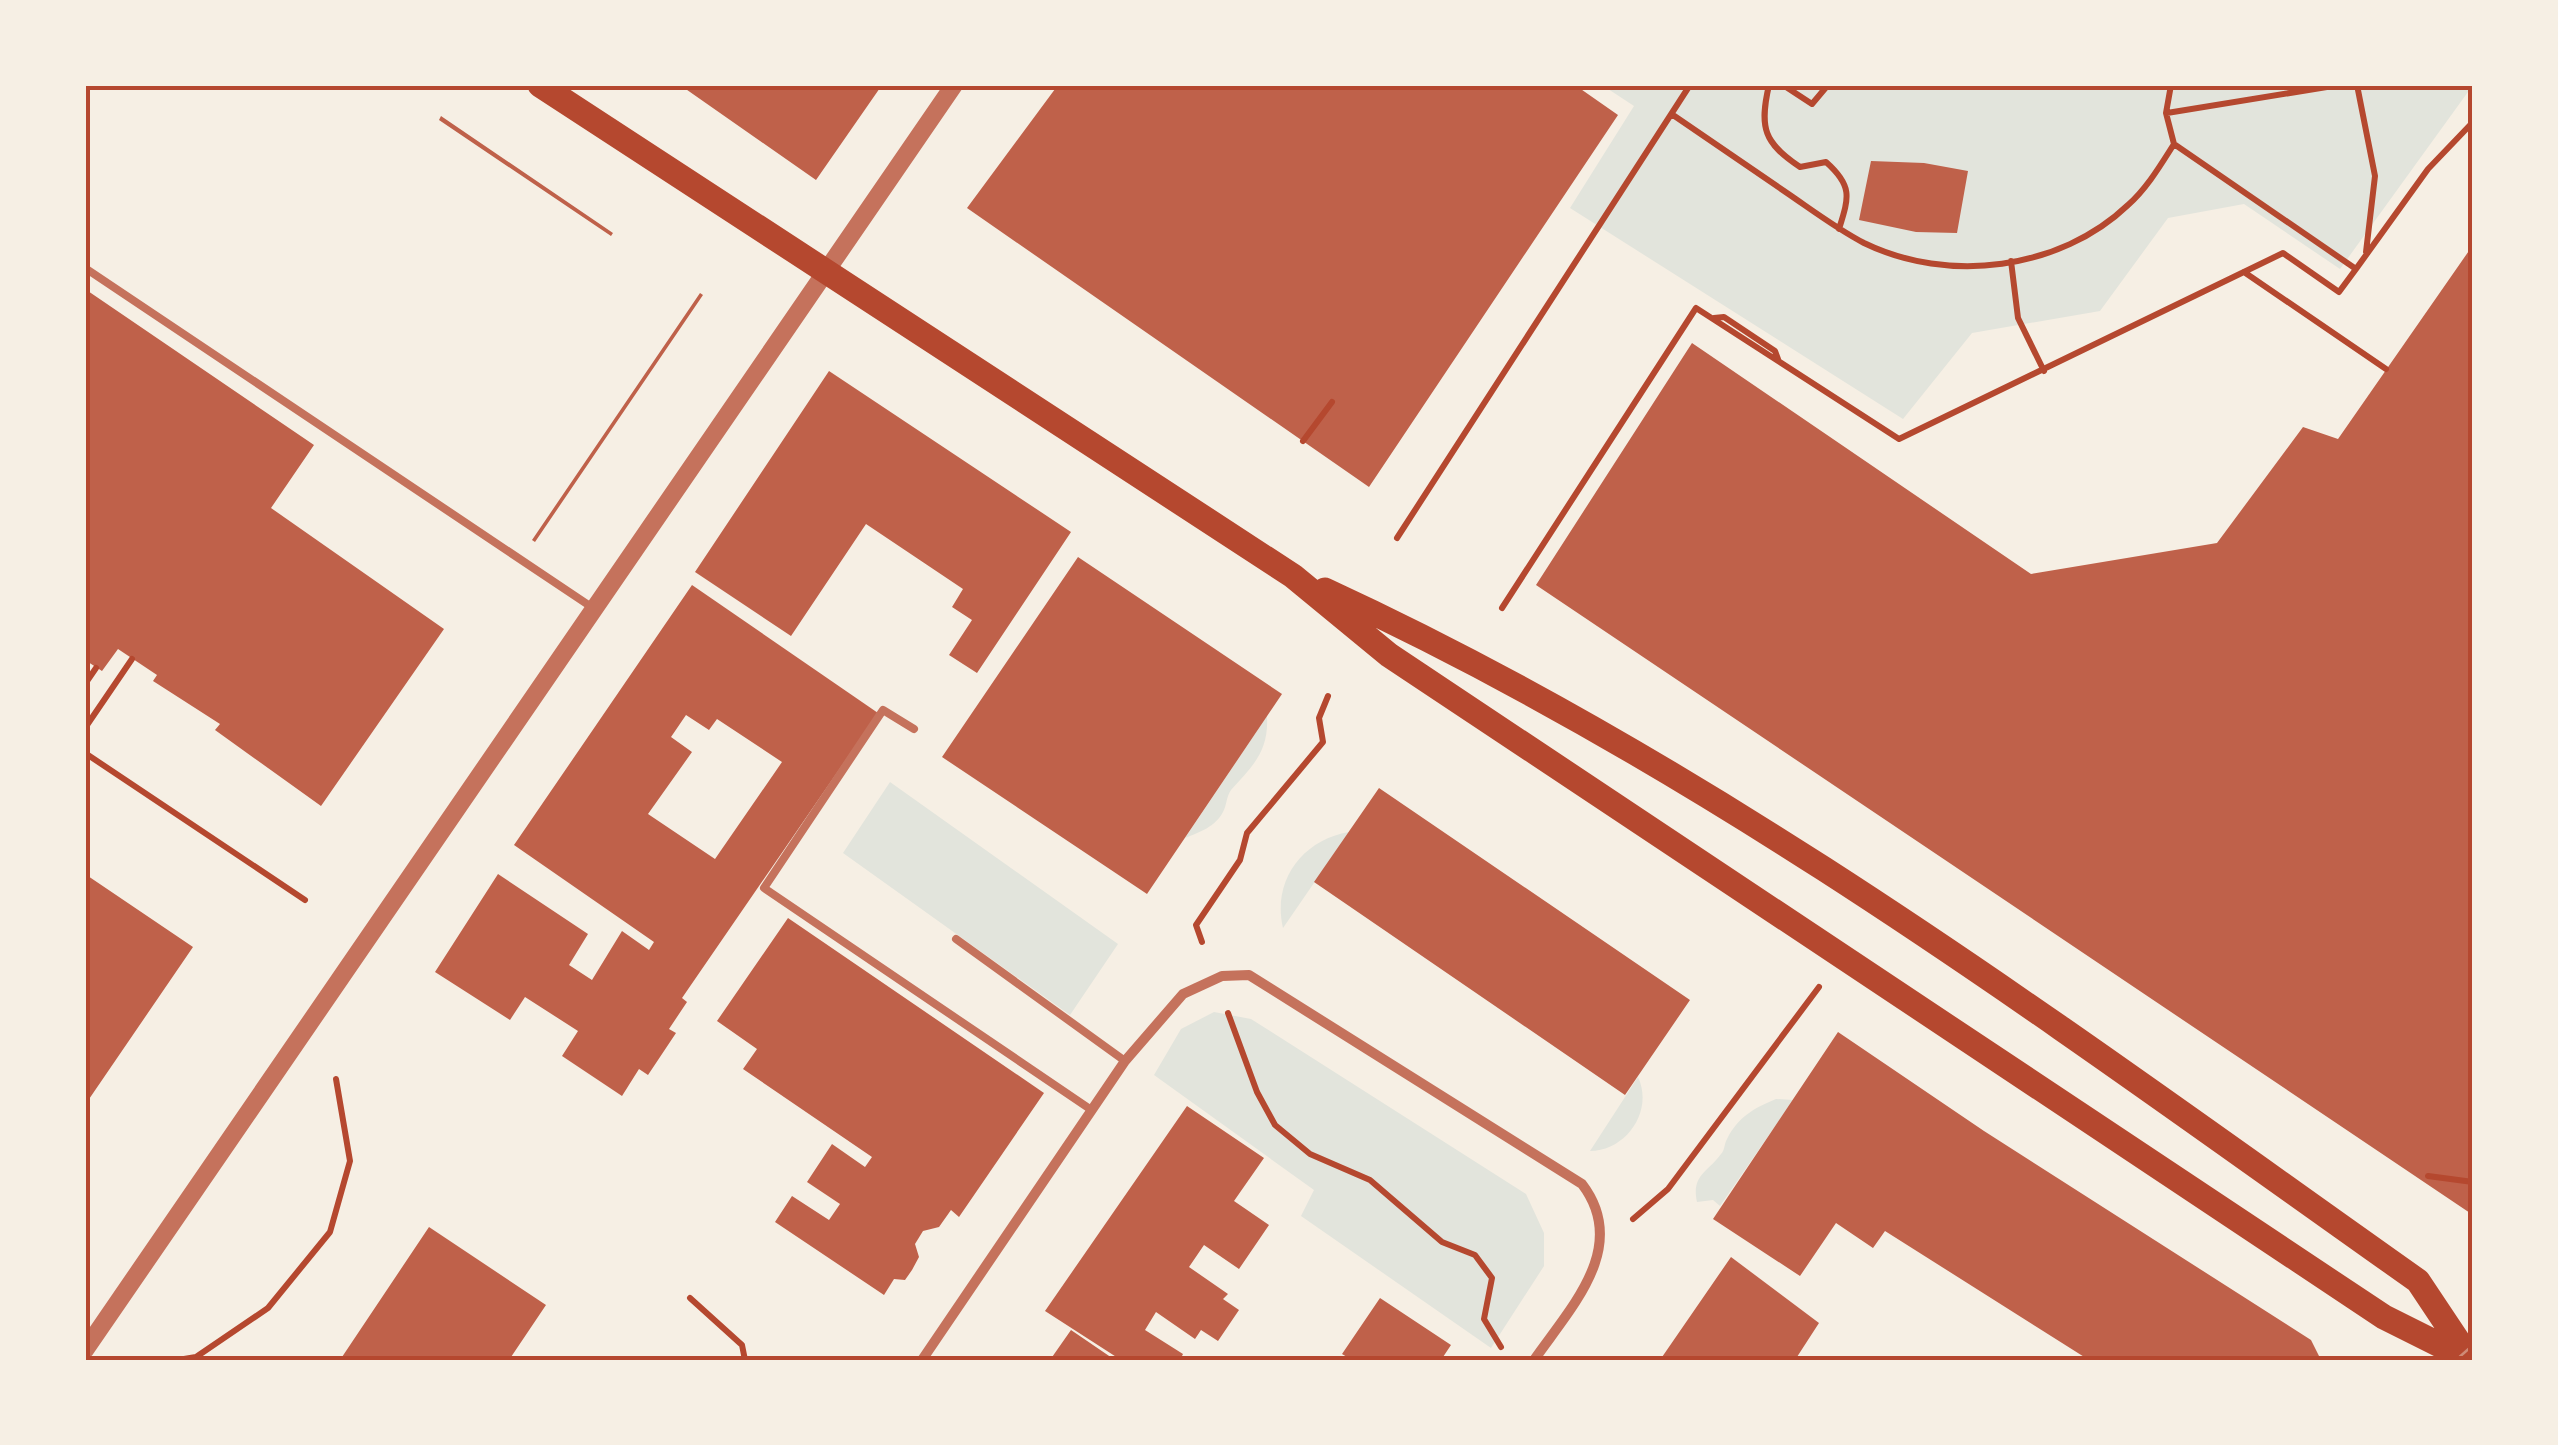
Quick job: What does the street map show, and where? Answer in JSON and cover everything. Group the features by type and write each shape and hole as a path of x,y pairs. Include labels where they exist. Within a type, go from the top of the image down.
{"main road":[{"path":"540,85 1293,576 1389,655 2384,1317 2471,1360"},
{"path":"1293,576 1412,630 1615,739 1940,943 2418,1281 2471,1360"}],"street":[{"path":"85,1350 954,85"},
{"path":"922,1360 1125,1061 1183,994 1222,976 1249,976 1582,1184 1595,1202 1601,1224 1598,1256 1586,1285 1534,1360"}],"lane":[{"path":"85,268 593,608"},
{"path":"914,729 883,710 764,888 1090,1110"},
{"path":"956,939 1125,1061"}],"path":[{"path":"1397,538 1690,85"},
{"path":"1770,85 1763,113 1774,150 1800,167 1826,162 1840,174 1849,196 1839,228"},
{"path":"1783,85 1812,104 1828,85"},
{"path":"2171,85 2166,113 2174,144 2356,269"},
{"path":"2166,113 2339,85"},
{"path":"2357,85 2375,176 2366,254"},
{"path":"1673,115 1839,228 1899,257 1933,265 1971,267 2011,262 2070,245 2126,207 2148,185 2174,144"},
{"path":"1502,608 1696,308 1899,440 2282,253 2339,292 2428,169 2473,122"},
{"path":"2011,262 2018,318 2044,371"},
{"path":"2244,272 2386,369"},
{"path":"1303,442 1332,402"},
{"path":"85,728 132,659"},
{"path":"85,684 96,668"},
{"path":"1202,942 1196,926 1240,860 1247,833 1322,742 1320,718 1328,696"},
{"path":"85,754 305,900"},
{"path":"1633,1219 1668,1189 1786,1027 1808,1004 1839,954"},
{"path":"1228,1013 1257,1092 1275,1125 1310,1154 1370,1180 1442,1242 1474,1255 1492,1278 1484,1318 1501,1347"},
{"path":"178,1360 196,1358 268,1308 330,1232 350,1162 336,1078"},
{"path":"2428,1176 2473,1182"},
{"path":"690,1298 742,1345 746,1360"}],"shaded area":[{"path":"1602,85 2473,85 2340,269 2244,204 2168,218 2100,311 1972,333 1903,419 1570,208 1634,106"},
{"path":"1267,716 1262,748 1231,790 1220,817 1185,838"},
{"path":"890,782 1118,944 1070,1015 843,853"},
{"path":"1349,832 1283,928 1282,894 1294,865 1317,844"},
{"path":"1214,1012 1251,1019 1526,1194 1544,1233 1544,1266 1491,1348 1301,1216 1314,1190 1154,1075 1181,1029"},
{"path":"1638,1077 1642,1103 1634,1127 1615,1144 1590,1151"},
{"path":"1776,1099 1793,1100 1720,1206 1713,1200 1697,1202 1699,1180 1722,1152 1736,1125"}],"building":[{"path":"680,85 882,85 816,180"},
{"path":"1058,85 1575,85 1618,115 1369,487 967,208"},
{"path":"441,116 613,233 611,236 439,120"},
{"path":"1871,161 1924,163 1968,171 1957,233 1916,232 1859,220"},
{"path":"2473,245 2473,1215 1536,585 1692,343 2031,574 2217,543 2303,427 2338,439"},
{"path":"85,289 314,445 271,508 444,629 321,806 215,730 220,724 153,681 157,675 118,649 102,671 85,660"},
{"path":"700,293 703,295 535,542 532,540"},
{"path":"829,371 1071,532 977,673 949,655 972,620 952,607 963,589 866,524 791,636 695,572"},
{"path":"1078,557 1282,694 1147,894 942,757"},
{"path":"692,585 878,713 682,998 687,1002 669,1029 676,1033 648,1075 639,1069 622,1096 562,1056 578,1031 525,997 510,1020 435,972 498,874 588,934 569,965 592,980 622,931 649,950 654,942 514,845","holes":["686,715 709,730 717,719 782,762 715,859 648,814 692,752 671,737"]},
{"path":"1379,788 1690,1000 1625,1095 1314,882"},
{"path":"85,874 193,947 85,1105"},
{"path":"788,918 1044,1093 959,1217 951,1210 939,1227 923,1231 915,1244 919,1257 912,1270 905,1280 894,1279 884,1295 775,1222 792,1196 829,1220 840,1204 807,1182 832,1144 865,1167 872,1157 743,1069 757,1049 717,1021"},
{"path":"1838,1032 1984,1131 2311,1340 2321,1360 2089,1360 1885,1231 1873,1248 1836,1223 1800,1276 1713,1219"},
{"path":"1187,1106 1264,1158 1234,1201 1269,1225 1239,1269 1204,1245 1189,1267 1228,1294 1223,1299 1239,1310 1218,1341 1201,1330 1195,1339 1156,1312 1145,1330 1183,1354 1180,1360 1121,1360 1045,1311"},
{"path":"429,1227 546,1305 509,1360 340,1360"},
{"path":"1731,1257 1819,1323 1795,1360 1660,1360"},
{"path":"1380,1298 1451,1345 1441,1360 1352,1360 1342,1354"},
{"path":"1071,1330 1115,1360 1050,1360"}],"tram line":[{"path":"2456,1360 2473,1345"}]}
